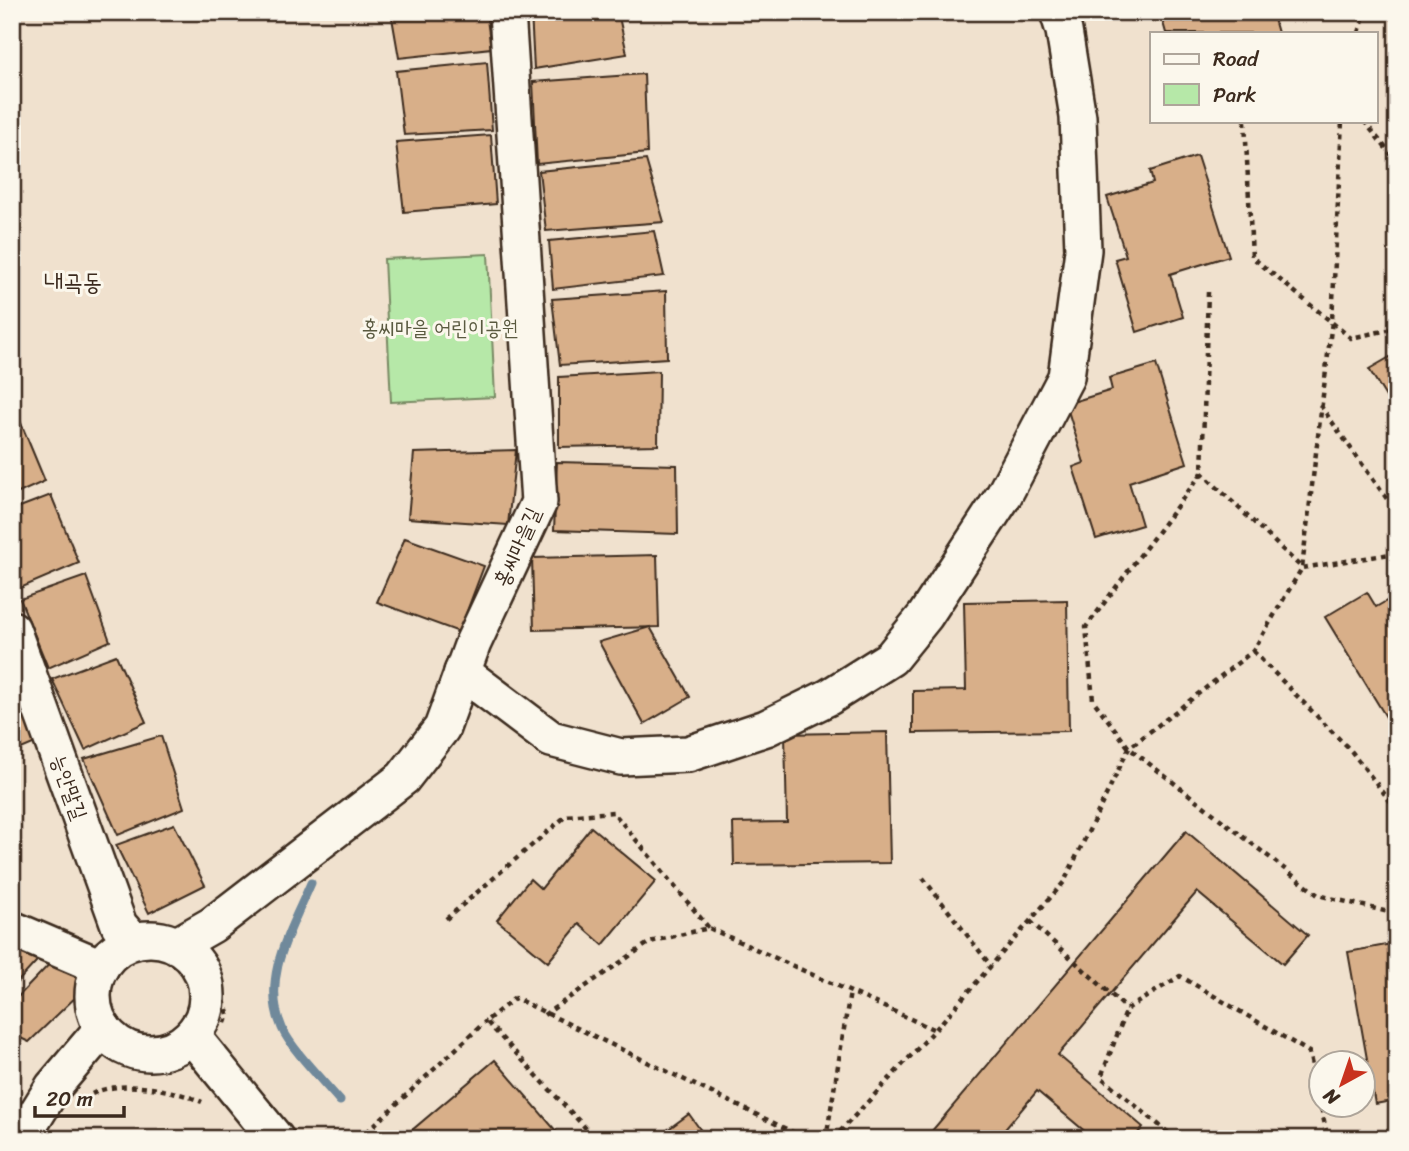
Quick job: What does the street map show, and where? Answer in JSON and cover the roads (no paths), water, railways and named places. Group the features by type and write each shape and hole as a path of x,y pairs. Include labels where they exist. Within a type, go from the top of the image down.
{"street":[{"name":"홍씨마을길","path":"177,945 212,925 403,778 442,728 463,672 539,502 507,12"},
{"path":"463,672 551,739 621,757 688,754 766,728 829,697 891,658 925,616 1004,495 1066,377 1083,250 1078,117 1064,31 1058,12"},
{"name":"능안말길","path":"12,629 119,926 134,941"},
{"path":"12,929 101,967"},
{"path":"156,939 177,945 196,963 207,987 207,1005 202,1021 192,1036 178,1046 145,1053 115,1041 103,1028 96,1011 93,992 101,967 111,955 134,941 156,939"},
{"path":"21,1139 53,1087 103,1028"},
{"path":"192,1036 276,1139"}],"waterway":[{"path":"311,883 281,954 276,972 276,1009 286,1036 340,1101"}],"district":[{"name":"내곡동","path":"73,282"}],"park label":[{"name":"홍씨마을 어린이공원","path":"440,328"}]}
